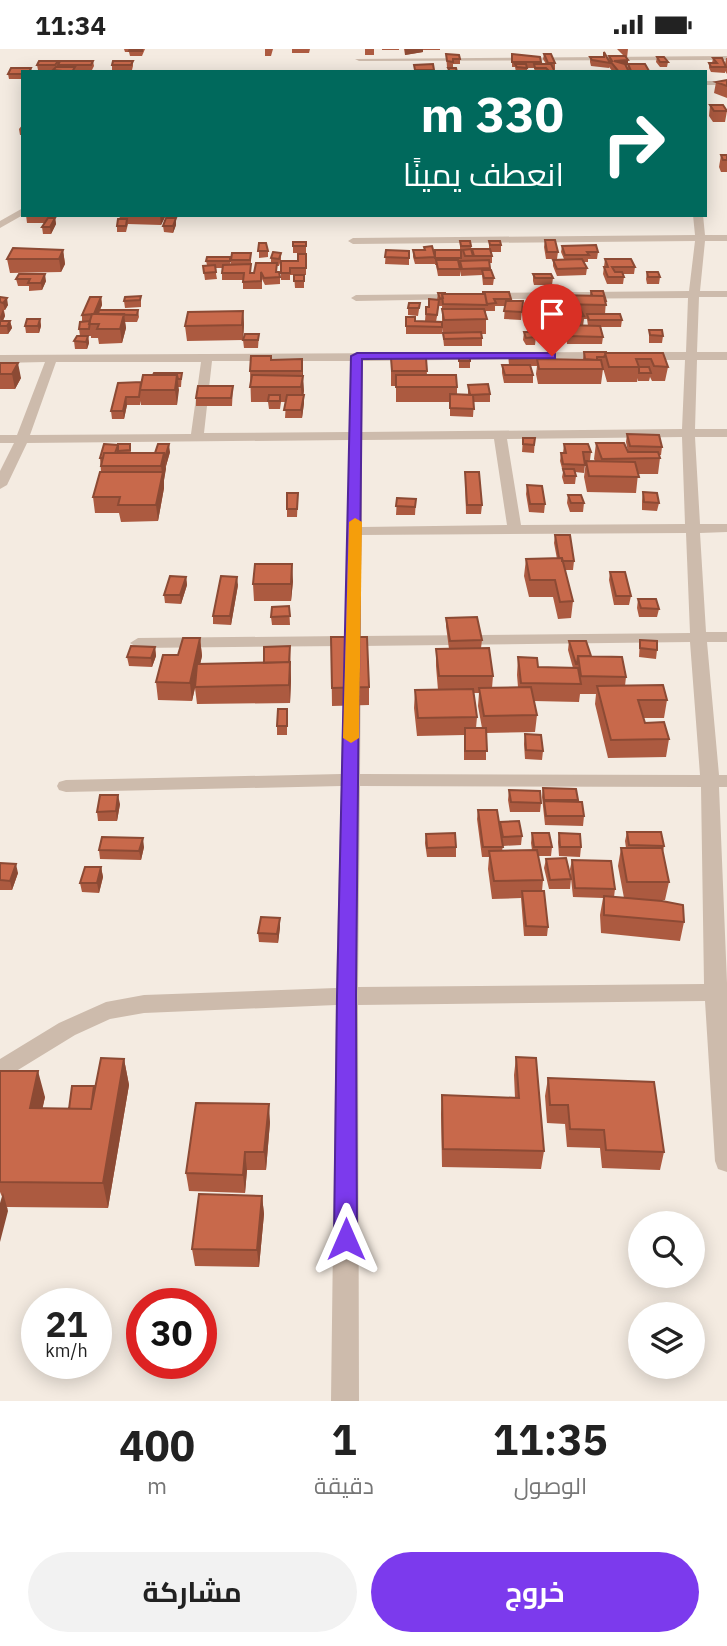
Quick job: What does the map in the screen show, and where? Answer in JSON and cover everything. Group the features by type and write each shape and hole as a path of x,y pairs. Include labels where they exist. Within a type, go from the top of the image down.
{"street":[{"path":"495,49 500,70"},
{"path":"691,49 691,70"},
{"path":"359,59 727,58"},
{"path":"707,83 727,83"},
{"path":"0,225 21,212"},
{"path":"698,217 688,433 695,528 698,637 718,781 727,1160"},
{"path":"353,241 727,238"},
{"path":"356,297 727,294"},
{"path":"345,1401 346,996 358,435 357,356"},
{"path":"0,359 727,356"},
{"path":"197,436 207,357"},
{"path":"0,485 22,439 52,358"},
{"path":"0,439 727,433"},
{"path":"500,434 515,530"},
{"path":"355,531 727,528"},
{"path":"138,643 727,637"},
{"path":"66,786 350,780 718,781"},
{"path":"0,1071 67,1029 106,1011 144,1004 346,996 721,992"}],"building":[{"path":"604,52 610,63 592,60 590,57 604,57"},
{"path":"446,54 459,55 460,59 447,61"},
{"path":"512,54 540,57 541,62 512,62"},
{"path":"544,54 551,54 555,63 548,63"},
{"path":"609,56 625,56 628,60 614,61 625,64 628,70 617,70"},
{"path":"657,57 664,57 668,62 660,62"},
{"path":"713,58 722,58 726,67 711,67 709,63 717,63"},
{"path":"39,61 58,61 55,65 37,65"},
{"path":"60,61 93,61 91,65 58,65"},
{"path":"113,61 133,61 131,65 112,65"},
{"path":"433,64 434,70 415,70 414,65"},
{"path":"515,64 526,64 527,68 517,67"},
{"path":"534,64 551,64 554,70 546,68 535,68"},
{"path":"628,64 645,64 648,70 631,70"},
{"path":"56,67 75,67 73,70 53,70"},
{"path":"11,68 31,68 21,70 21,74 8,74"},
{"path":"727,80 727,86 716,82"},
{"path":"710,105 723,105 727,111 714,111"},
{"path":"48,218 55,218 50,227 42,227"},
{"path":"166,218 176,218 173,226 163,226"},
{"path":"118,219 127,219 126,226 117,226"},
{"path":"545,240 555,240 558,252 547,252"},
{"path":"460,241 470,241 471,246 461,246"},
{"path":"489,241 500,241 501,245 490,245"},
{"path":"293,242 306,242 306,246 293,246"},
{"path":"259,243 266,243 268,251 258,251"},
{"path":"596,245 598,252 587,252 589,255 565,255 562,246"},
{"path":"432,246 435,257 415,258 413,250 425,250 424,247"},
{"path":"13,248 63,250 59,259 7,259"},
{"path":"471,249 473,256 465,256 463,250"},
{"path":"472,249 490,249 492,256 474,256"},
{"path":"386,250 409,251 409,258 385,257"},
{"path":"435,250 461,250 461,258 435,258"},
{"path":"273,252 281,253 279,259 271,258"},
{"path":"232,253 251,253 250,260 231,260"},
{"path":"298,254 306,254 306,268 290,268 290,273 281,273 281,261 298,261"},
{"path":"207,257 230,257 230,261 206,261"},
{"path":"582,259 587,268 557,269 553,260"},
{"path":"605,259 631,259 635,267 612,267 615,272 622,272 624,277 608,277 604,267 608,267"},
{"path":"436,260 458,260 460,269 438,269"},
{"path":"489,260 490,268 462,269 460,261"},
{"path":"256,263 277,263 276,272 279,272 280,277 264,278 261,272 261,281 243,282 244,273 222,273 223,265 251,264 250,273 254,273"},
{"path":"215,265 216,272 204,273 203,266"},
{"path":"482,270 491,270 494,278 484,278"},
{"path":"647,272 658,272 660,277 648,277"},
{"path":"19,274 45,274 41,283 28,283 30,279 16,279"},
{"path":"533,274 551,274 553,278 535,278"},
{"path":"294,275 304,275 304,281 294,281"},
{"path":"591,291 603,291 606,301 604,296 592,296"},
{"path":"483,292 509,292 511,299 494,299 496,303 487,304"},
{"path":"442,294 485,294 487,305 443,304"},
{"path":"553,295 604,296 606,305 554,304"},
{"path":"141,296 140,300 124,301 125,297"},
{"path":"90,297 101,297 94,314 82,315"},
{"path":"429,299 439,300 437,315 426,314"},
{"path":"506,301 523,301 522,312 504,311"},
{"path":"409,303 420,303 419,308 408,308"},
{"path":"526,307 550,308 537,309 536,312 527,312"},
{"path":"579,307 584,316 542,318 537,309"},
{"path":"442,309 484,309 487,319 444,320"},
{"path":"99,310 138,310 137,315 98,314"},
{"path":"243,311 242,325 185,326 188,312"},
{"path":"92,314 124,314 120,329 97,329 99,324 89,324"},
{"path":"587,314 620,314 622,320 589,320"},
{"path":"406,317 415,317 415,321 442,322 442,327 406,326"},
{"path":"27,319 40,319 38,326 25,326"},
{"path":"0,321 10,321 7,326 0,326"},
{"path":"90,321 89,329 79,329 80,322"},
{"path":"565,325 600,326 603,337 568,336"},
{"path":"649,330 662,330 663,336 650,335"},
{"path":"481,332 482,338 444,339 443,333"},
{"path":"524,332 534,332 536,337 526,338"},
{"path":"245,334 259,334 258,340 243,340"},
{"path":"77,336 88,336 86,342 74,341"},
{"path":"584,352 606,353 604,357 597,357 597,360 585,359"},
{"path":"605,353 663,353 668,367 654,366 651,359 636,359 639,367 609,367"},
{"path":"459,354 470,354 470,361 459,361"},
{"path":"508,354 538,354 540,358 510,359"},
{"path":"251,356 271,356 271,360 302,359 302,371 250,371"},
{"path":"391,358 426,358 427,371 392,371"},
{"path":"537,359 601,360 603,369 539,369"},
{"path":"0,363 18,363 12,374 0,374"},
{"path":"502,365 530,365 533,375 505,375"},
{"path":"639,367 649,367 651,373 639,373"},
{"path":"166,373 182,373 181,379 178,379 177,375"},
{"path":"143,375 177,375 175,390 140,390"},
{"path":"252,375 303,376 301,387 250,387"},
{"path":"396,375 456,375 457,387 396,387"},
{"path":"141,382 139,397 126,397 123,411 111,411 118,383"},
{"path":"488,384 490,394 470,395 468,385"},
{"path":"198,386 233,386 231,398 196,398"},
{"path":"450,394 473,395 474,409 450,408"},
{"path":"269,395 280,395 280,401 268,401"},
{"path":"287,395 304,395 301,410 284,410"},
{"path":"627,434 659,435 662,447 630,446"},
{"path":"523,438 535,438 534,445 523,444"},
{"path":"596,443 624,443 628,452 658,452 660,458 602,459"},
{"path":"104,444 118,445 115,453 104,453 103,458 100,458"},
{"path":"118,444 130,444 130,450 118,451"},
{"path":"158,444 169,444 165,458 164,453 155,453"},
{"path":"564,444 588,444 591,452 583,452 585,465 563,464 561,453 566,453"},
{"path":"104,453 164,453 161,466 101,466"},
{"path":"586,461 635,462 639,477 589,476"},
{"path":"563,469 574,469 576,476 565,476"},
{"path":"100,472 163,472 156,505 118,505 120,497 93,497"},
{"path":"465,472 479,472 482,505 467,505"},
{"path":"527,485 542,486 545,504 530,504"},
{"path":"643,492 657,493 659,503 644,502"},
{"path":"287,493 298,493 297,509 287,509"},
{"path":"568,495 581,495 584,503 571,503"},
{"path":"397,498 416,499 415,507 396,506"},
{"path":"555,535 570,535 574,561 562,561 562,558 559,558"},
{"path":"562,558 573,601 560,602 555,580 530,580 526,559"},
{"path":"255,564 292,564 291,584 253,584"},
{"path":"610,572 625,572 631,596 616,596"},
{"path":"170,576 186,577 180,595 164,595"},
{"path":"221,576 237,577 230,616 213,616"},
{"path":"638,599 656,599 659,609 641,608"},
{"path":"289,606 290,616 271,617 272,607"},
{"path":"477,617 482,640 450,641 446,618"},
{"path":"331,637 367,637 369,687 332,688"},
{"path":"183,638 200,638 190,683 156,682 163,655 178,655"},
{"path":"640,640 657,641 657,650 640,648"},
{"path":"569,641 586,641 591,656 578,656 576,664"},
{"path":"131,646 155,647 151,658 127,657"},
{"path":"290,646 289,662 264,663 264,647"},
{"path":"489,648 493,676 439,676 436,649"},
{"path":"578,656 622,657 626,677 581,676"},
{"path":"518,657 537,658 538,667 578,668 581,684 521,683"},
{"path":"290,662 289,685 195,687 197,664"},
{"path":"663,685 667,700 638,700 645,723 664,722 669,739 611,740 597,686"},
{"path":"531,687 537,715 484,716 479,688"},
{"path":"473,689 477,717 418,718 415,690"},
{"path":"278,709 287,709 287,726 277,726"},
{"path":"465,728 486,728 487,751 465,751"},
{"path":"525,734 541,735 543,751 526,750"},
{"path":"543,788 576,789 578,800 544,800"},
{"path":"509,790 540,791 541,803 511,802"},
{"path":"100,795 118,795 116,811 97,812"},
{"path":"544,801 582,802 584,816 546,816"},
{"path":"478,810 497,810 503,847 483,847"},
{"path":"519,821 522,836 503,837 500,822"},
{"path":"627,832 661,832 664,846 629,845"},
{"path":"455,833 456,847 427,848 426,834"},
{"path":"532,833 549,833 552,847 534,847"},
{"path":"559,833 580,834 581,847 560,847"},
{"path":"102,837 143,838 139,851 99,850"},
{"path":"621,848 662,848 669,882 627,882"},
{"path":"537,850 543,880 494,881 489,851"},
{"path":"566,858 571,879 550,880 546,859"},
{"path":"572,860 611,861 615,889 575,888"},
{"path":"0,863 16,864 10,881 0,880"},
{"path":"85,867 101,867 97,883 80,883"},
{"path":"522,891 544,891 548,927 526,926"},
{"path":"604,896 683,905 684,922 604,915"},
{"path":"261,917 280,918 277,934 258,933"},
{"path":"516,1057 536,1058 544,1151 443,1149 442,1095 519,1098"},
{"path":"101,1058 124,1059 103,1183 0,1182 0,1071 38,1071 30,1108 91,1109"},
{"path":"548,1078 654,1082 664,1152 606,1150 604,1130 570,1129 568,1105 550,1105"},
{"path":"72,1086 94,1086 91,1109 69,1109"},
{"path":"196,1103 269,1104 264,1152 245,1152 243,1175 186,1173"},
{"path":"199,1194 262,1196 257,1250 192,1249"}],"slow traffic":[{"path":"351,738 355,522"}],"route":[{"path":"346,1239 346,996 358,435 357,356 552,356"}]}
